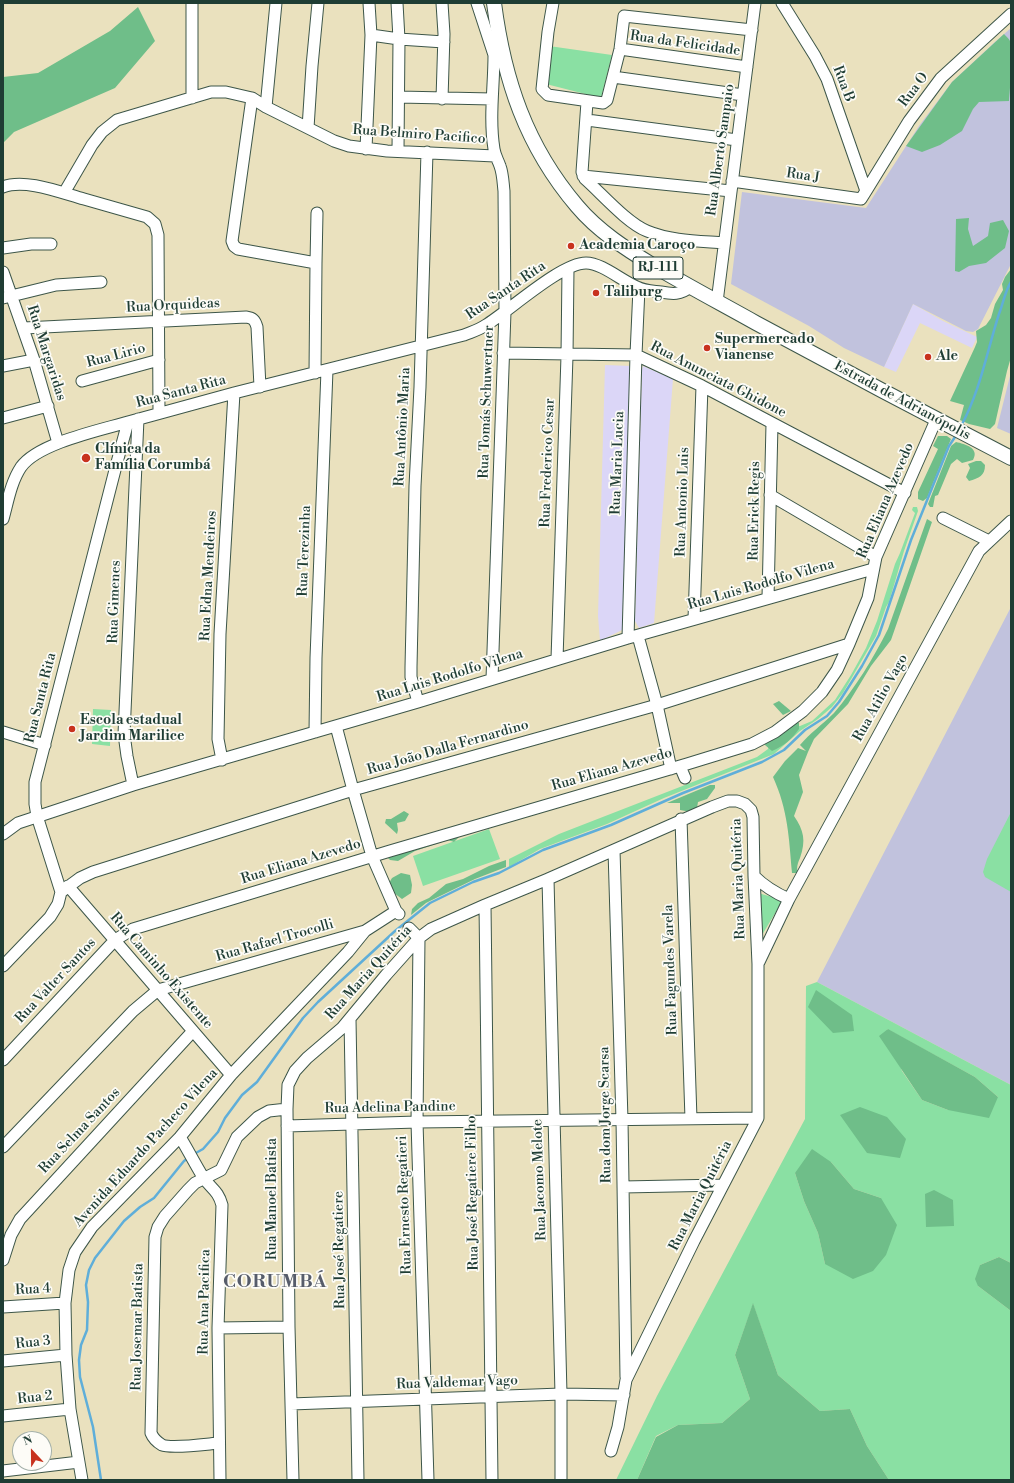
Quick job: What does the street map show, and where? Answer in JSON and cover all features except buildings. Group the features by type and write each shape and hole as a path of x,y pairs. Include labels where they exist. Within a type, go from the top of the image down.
{"main road":[{"name":"Estrada de Adrianópolis","path":"494,3 498,54 530,135 547,166 578,208 611,238 631,252 717,302 940,422 1011,458"}],"street":[{"path":"192,3 192,98"},
{"path":"266,107 276,3"},
{"path":"308,128 318,3"},
{"path":"366,149 371,35 369,3"},
{"path":"397,3 399,39 398,151"},
{"path":"442,3 444,42 442,99"},
{"name":"Rua Tomás Schuwertner","path":"477,3 498,54 492,99 492,129 495,156 500,164 504,191 504,354 492,679"},
{"path":"553,3 542,84 545,93 548,95 587,102 603,103 607,100 620,49 624,16 752,30"},
{"name":"Rua Alberto Sampaio","path":"717,302 755,3"},
{"name":"Rua B","path":"782,3 815,56 827,79 864,186"},
{"name":"Rua O","path":"864,186 941,78 1011,14"},
{"path":"371,35 399,39 444,42"},
{"name":"Rua da Felicidade","path":"620,49 747,67"},
{"path":"613,77 743,95"},
{"name":"Rua Belmiro Pacifico","path":"64,193 92,145 102,132 117,120 211,92 243,95 252,98 266,107 334,141 349,146 366,149 495,156"},
{"path":"398,97 492,99"},
{"path":"252,98 232,241 234,246 238,249 316,263"},
{"path":"587,102 587,120 582,159 583,176 632,222 647,231 666,237 724,243"},
{"path":"587,120 737,140"},
{"name":"Rua Antônio Maria","path":"418,702 411,677 411,667 415,486 422,346 427,152"},
{"path":"583,176 731,186"},
{"path":"73,177 79,198"},
{"path":"3,187 8,184 20,184 64,193 147,218 155,224 158,235 159,413"},
{"name":"Rua J","path":"731,186 861,199 864,186"},
{"path":"315,373 317,212"},
{"path":"3,248 32,244 51,244"},
{"name":"Rua Santa Rita","path":"64,889 37,816 35,804 35,782 116,466 133,420 464,335 485,326 543,283 568,269 585,263 595,264 639,288 672,294 682,292 690,287"},
{"name":"Rua Frederico Cesar","path":"557,659 567,354 568,269"},
{"name":"Rua Margaridas","path":"3,272 7,297 24,328 58,443"},
{"path":"7,297 56,285 101,282"},
{"name":"Rua Maria Lucia","path":"639,288 636,355 633,637 658,705 676,767 685,778"},
{"name":"Rua Orquideas","path":"24,328 246,317 252,318 257,327 260,387"},
{"name":"Rua Anunciata Ghidone","path":"504,354 636,355 702,386 905,493"},
{"path":"3,366 34,360"},
{"name":"Rua Lirio","path":"82,381 159,360"},
{"name":"Rua Terezinha","path":"315,732 316,658 327,370"},
{"name":"Rua Antonio Luis","path":"694,619 702,386"},
{"name":"Rua Edna Mendeiros","path":"222,760 218,739 220,634 234,393"},
{"path":"3,418 48,406"},
{"path":"3,519 13,481 22,466 36,454 58,443 133,420"},
{"name":"Rua Gimenes","path":"133,420 124,734 133,785"},
{"name":"Rua Eliana Azevedo","path":"115,940 133,930 372,856 752,744 775,732 803,711 822,692 837,670 868,598 876,557 905,493 940,422"},
{"name":"Rua Erick Regis","path":"768,598 772,424"},
{"path":"770,495 876,557"},
{"path":"943,518 989,541"},
{"name":"Rua Atilio Vago","path":"758,964 789,899 979,551 1011,521"},
{"name":"Rua Luis Rodolfo Vilena","path":"3,834 18,823 133,785 222,760 694,619 873,569"},
{"name":"Rua João Dalla Fernardino","path":"64,889 80,878 93,872 353,790 658,705 849,644"},
{"path":"336,726 372,856"},
{"path":"3,732 45,745"},
{"name":"Rua Maria Quitéria","path":"288,1085 295,1071 307,1058 342,1028 419,938 431,929 614,850 681,819 728,801 745,804 751,810 753,817 758,964 758,1118 690,1248 626,1380 618,1427 610,1451"},
{"name":"Rua Fagundes Varela","path":"681,819 691,1119"},
{"name":"Rua dom Jorge Scarsa","path":"614,850 622,1120 626,1380"},
{"name":"Rua Rafael Trocolli","path":"158,990 365,931 397,913 372,856"},
{"path":"754,876 764,886 773,892 789,899"},
{"name":"Rua Jacomo Melote","path":"548,879 561,1394 561,1480"},
{"path":"3,966 50,917 58,904 64,889"},
{"name":"Rua Caminho Existente","path":"64,889 115,940 231,1075"},
{"name":"Rua José Regatiere Filho","path":"485,905 492,1480"},
{"path":"409,928 419,938"},
{"name":"Avenida Eduardo Pacheco Vilena","path":"82,1480 70,1409 66,1355 65,1303 68,1270 76,1252 92,1227 183,1142 231,1075 348,952 365,931"},
{"name":"Rua Ernesto Regatieri","path":"419,938 417,1122 428,1480"},
{"name":"Rua Valter Santos","path":"3,1060 115,940"},
{"path":"3,1147 133,1011 158,990"},
{"name":"Rua José Regatiere","path":"350,1019 358,1480"},
{"name":"Rua Selma Santos","path":"3,1260 11,1235 20,1219 193,1031"},
{"name":"Rua Manoel Batista","path":"288,1085 289,1327 293,1480"},
{"name":"Rua Josemar Batista","path":"219,1443 171,1446 163,1445 154,1438 151,1433 155,1237 158,1227 165,1216 188,1190 195,1183 215,1174 224,1166 237,1137 258,1117 269,1111 287,1109"},
{"name":"Rua Adelina Pandine","path":"287,1126 417,1122 758,1118"},
{"name":"Rua Ana Pacifica","path":"183,1142 204,1179 220,1197 222,1205 218,1328 220,1480"},
{"path":"623,1187 723,1185"},
{"name":"Rua 4","path":"3,1307 65,1303"},
{"path":"218,1328 289,1327"},
{"name":"Rua 3","path":"3,1361 66,1355"},
{"name":"Rua Valdemar Vago","path":"291,1404 561,1394 624,1395"},
{"name":"Rua 2","path":"3,1416 70,1409"},
{"path":"3,1471 79,1462"}],"shaded area":[{"path":"1011,28 1011,264 978,329 973,332 966,331 913,304 884,367 844,348 809,326 731,284 742,192 866,208 919,126 952,82"},
{"path":"913,304 943,321 977,337 972,348 920,323 896,372 884,367"},
{"path":"605,365 631,366 622,630 600,641 598,616"},
{"path":"643,366 673,379 654,623 639,628 635,621"},
{"path":"1011,372 1011,434 997,428"},
{"path":"1011,607 1011,1085 817,982"}],"green space":[{"path":"138,7 155,41 115,88 14,132 3,143 3,77 38,73 110,31"},
{"path":"1004,34 1010,41 1012,54 1009,101 979,102 973,109 962,131 940,145 922,152 906,146 952,82"},
{"path":"549,46 612,55 601,98 546,84"},
{"path":"969,218 968,229 973,246 988,236 990,223 1003,220 1009,231 1005,248 986,263 969,266 959,272 955,271 956,219"},
{"path":"1011,269 1011,357 995,424 990,429 969,424 960,420 964,405 950,401 977,342 976,331 986,325 991,318 995,304 1003,290 1002,284"},
{"path":"938,436 947,436 951,439 927,498 923,501 918,499 918,492 938,449 933,446"},
{"path":"956,442 970,447 975,452 975,456 973,460 962,463 957,459 951,464 938,495 935,496 933,507 930,507 928,504 951,446"},
{"path":"981,461 985,465 984,472 978,478 969,481 966,477 970,468 968,464"},
{"path":"913,507 917,507 918,511 889,602 876,636 843,693 832,707 800,731 774,754 664,798 607,824 540,849 509,867 509,859 559,834 757,757 768,749 771,739 792,727 800,726 812,721 835,700 866,648 877,621 895,564 915,513 912,510"},
{"path":"927,519 932,522 891,640 871,666 848,704 814,739 799,775 803,792 794,816 802,831 803,846 797,869 798,873 792,873 789,836 785,813 773,777 785,761 798,748 806,751 800,745 834,713 849,694 870,662 888,629"},
{"path":"779,701 791,711 783,715 773,704"},
{"path":"93,709 111,710 110,746 92,744"},
{"path":"795,720 799,723 799,729 787,742 772,751 765,745 763,740"},
{"path":"710,785 715,785 715,788 707,799 698,802 697,808 691,812 680,810 680,803 667,803"},
{"path":"404,811 409,814 405,821 397,823 397,834 385,823 386,819 391,819"},
{"path":"1011,812 1011,892 985,877 983,872 987,859"},
{"path":"489,829 500,859 423,886 413,856"},
{"path":"460,836 454,842 448,840 415,851 398,861 390,860 386,856"},
{"path":"506,860 506,867 475,879 426,903 411,915 412,909 418,903 429,898 446,884 463,879 489,866"},
{"path":"401,873 410,875 412,885 411,893 402,899 394,893 389,883 392,878"},
{"path":"758,893 783,900 762,935"},
{"path":"817,982 1011,1085 1011,1263 999,1257 980,1265 978,1286 1011,1311 1011,1480 889,1480 867,1446 850,1409 820,1411 778,1375 753,1304 735,1355 750,1399 722,1423 678,1425 656,1436 637,1480 616,1480 657,1396 805,1119 806,986","holes":["887,1029 975,1077 998,1097 948,1110 922,1100 902,1071","831,1162 854,1189 881,1198 825,1264 818,1233 804,1201 795,1173"]},
{"path":"816,990 852,1015 854,1031 833,1033 808,1007"},
{"path":"888,1029 975,1077 998,1097 989,1118 948,1110 922,1100 879,1036"},
{"path":"860,1107 887,1117 906,1139 900,1158 867,1153 840,1115"},
{"path":"812,1149 831,1162 854,1189 881,1198 897,1225 886,1255 873,1271 853,1279 825,1264 818,1233 804,1201 795,1173"},
{"path":"934,1190 953,1200 954,1226 926,1227 925,1194"},
{"path":"999,1257 1011,1263 1011,1311 978,1286 975,1279 980,1265"},
{"path":"753,1303 778,1375 820,1411 850,1409 867,1446 889,1480 637,1480 656,1437 678,1425 722,1423 750,1399 735,1355"}],"waterway":[{"path":"961,426 968,413 978,385 999,314 1011,282"},
{"path":"194,1154 203,1149 218,1132 225,1118 242,1095 257,1082 303,1018 318,1002 395,931 430,903 473,882 499,873 543,850 611,825 683,793 762,762 784,750 805,730 827,716 839,702 862,666 879,635 911,540 949,446 957,434"},
{"path":"101,1480 93,1427 80,1377 79,1360 81,1345 87,1330 88,1302 86,1285 89,1270 95,1258 124,1221 140,1207 154,1198 188,1158"}],"place":[{"name":"Academia Caroço","path":"571,246"},
{"name":"Taliburg","path":"596,293"},
{"name":"Supermercado Vianense","path":"707,348"},
{"name":"Ale","path":"928,357"},
{"name":"Clínica da Família Corumbá","path":"86,458"},
{"name":"Escola estadual Jardim Marilice","path":"72,729"}],"district":[{"name":"CORUMBÁ","path":"275,1283"}]}
